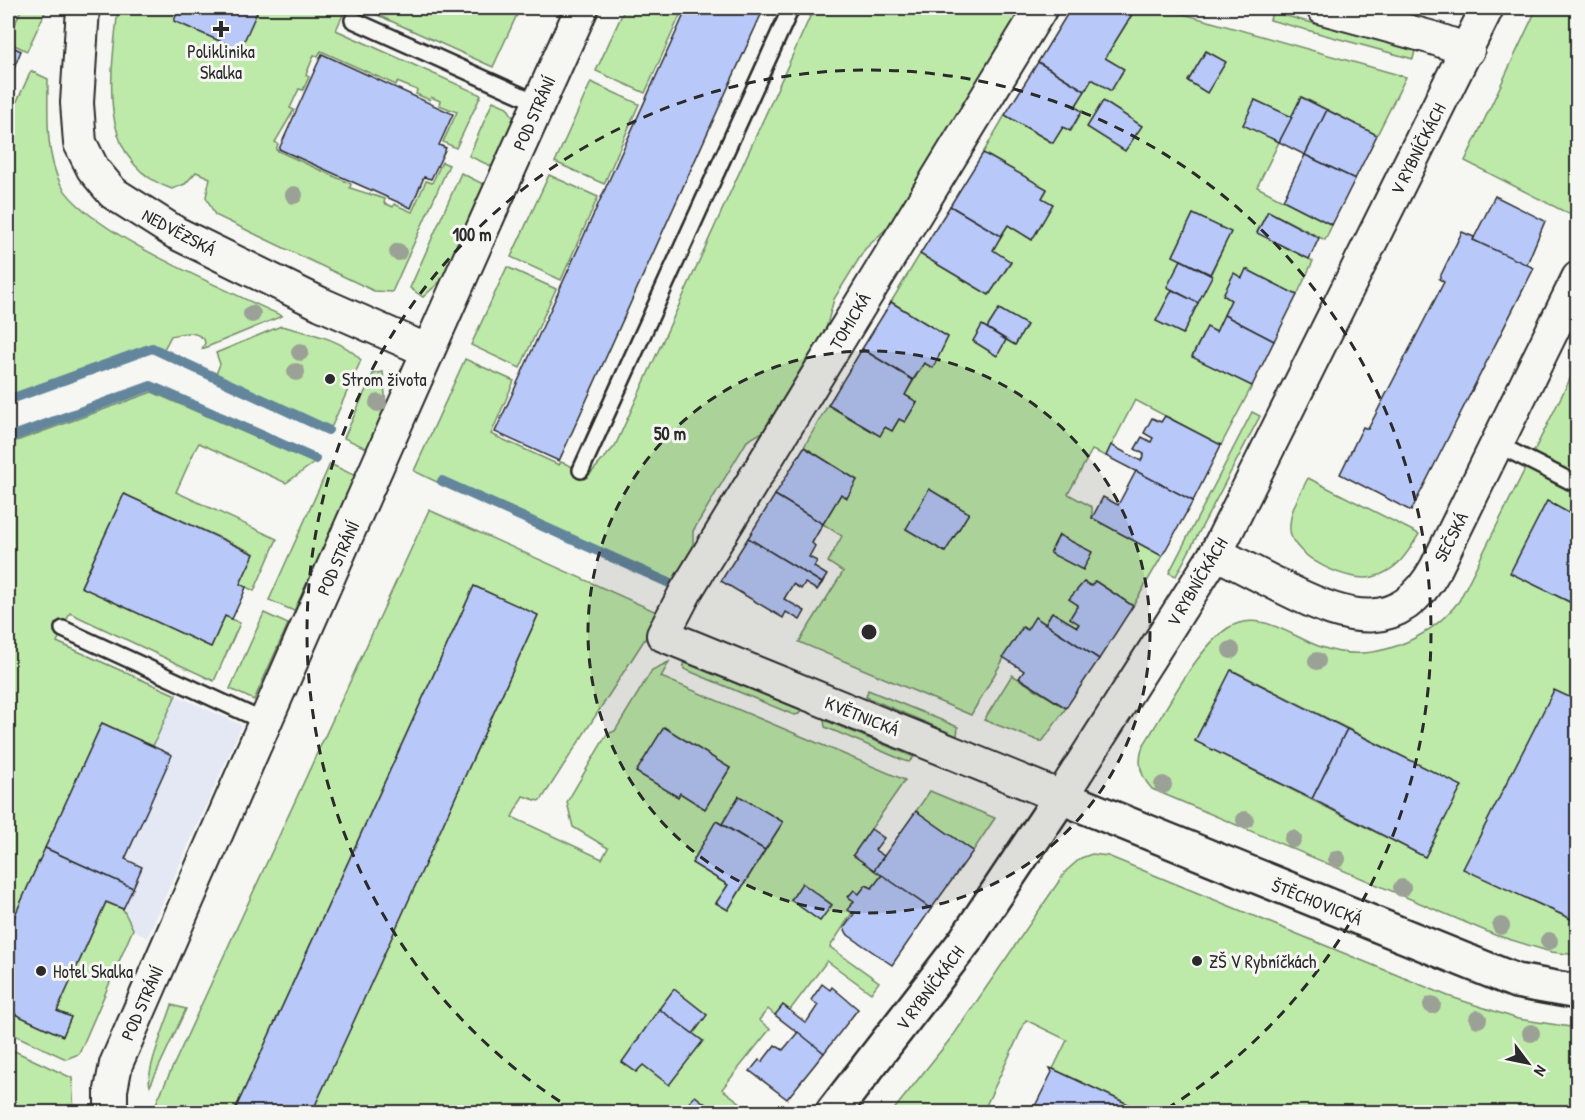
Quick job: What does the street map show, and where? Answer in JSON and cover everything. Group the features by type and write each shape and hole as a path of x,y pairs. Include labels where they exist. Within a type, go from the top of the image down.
{"street":[{"name":"NEDVĚZSKÁ","path":"83,8 77,103 80,143 93,170 113,192 176,233 321,304 426,350"},
{"name":"POD STRÁNÍ","path":"111,1113 111,1090 116,1064 426,350 582,8"},
{"name":"TOMICKÁ","path":"663,635 686,591 1041,8"},
{"path":"1323,8 1468,50"},
{"name":"V RYBNÍČKÁCH","path":"833,1113 965,941 1061,798 1216,553 1487,8"},
{"name":"SEČSKÁ","path":"1216,553 1315,604 1343,614 1362,617 1382,615 1411,600 1431,577 1578,278"},
{"name":"KVĚTNICKÁ","path":"663,635 1061,798"},
{"name":"ŠTĚCHOVICKÁ","path":"1061,798 1516,981 1578,992"}],"lane":[{"path":"581,470 791,8"},
{"path":"353,20 538,103"},
{"path":"1497,444 1578,485"},
{"path":"63,628 265,722"}],"shaded area":[{"path":"176,695 242,725 147,938 133,929 123,909 58,1011 71,1017 63,1036 8,1011 8,931 102,723 153,746"}],"green space":[{"path":"17,8 47,8 27,51 8,42 21,9"},
{"path":"118,8 346,8 336,30 481,95 456,148 443,142 457,112 439,105 440,101 431,97 430,100 416,94 417,90 397,82 396,85 321,51 318,56 314,55 306,75 309,77 303,90 299,89 290,108 294,110 275,142 278,144 276,150 351,184 350,188 385,199 384,203 393,207 394,204 412,212 426,181 432,183 442,162 449,165 392,292 374,291 215,215 206,197 210,178 196,172 185,184 172,189 147,176 129,158 119,136 113,112 113,59"},
{"path":"362,8 520,8 493,67"},
{"path":"625,8 673,8 682,11 645,93 596,71"},
{"path":"814,8 1029,8 905,211 865,249 834,299 820,351 773,426 747,441 693,531 693,561 676,586 443,481 441,484 414,471 465,359 514,381 491,434 559,465 561,462 590,474 615,446"},
{"path":"1136,8 1162,8 1406,77 1377,135 1302,97 1292,117 1255,100 1279,142 1257,187 1332,225 1325,240 1268,211 1257,232 1313,261 1297,295 1247,270 1242,278 1234,274 1223,295 1231,300 1216,332 1207,327 1192,356 1252,386 1221,445 1135,400 1106,456 1092,450 1068,494 1092,507 1092,518 1162,556 1133,606 1095,581 1091,586 1084,582 1069,599 1078,605 1070,618 1079,624 1077,627 1052,612 1045,624 1027,630 1022,627 971,715 799,642 843,572 828,562 842,536 823,524 841,494 846,497 857,480 804,447 828,405 879,435 885,427 892,431 899,419 905,422 917,402 905,395 924,363 933,367 948,337 891,302 920,254 989,295 1011,263 993,250 1008,225 1032,240 1042,198 1047,190 983,153 1005,115 1052,143 1063,127 1071,131 1082,111 1075,107 1092,79 1111,90 1124,70 1105,58","holes":["1206,51 1225,62 1206,92 1188,81","1193,214 1230,233 1183,334 1156,321 1172,290 1168,287 1181,260 1173,256","999,309 1026,326 1015,345 1006,340 997,356 973,341 982,326 987,328","968,513 945,552 906,529"]},
{"path":"1537,8 1577,8 1578,203 1571,215 1465,161"},
{"path":"1272,12 1415,51 1413,59 1270,20"},
{"path":"31,71 48,79 48,132 52,158 60,183 75,202 98,221 128,240 195,276 282,316 202,349 204,339 196,334 184,333 171,336 164,349 153,344 8,398 8,121"},
{"path":"591,82 639,104 604,184 555,162"},
{"path":"493,101 507,107 515,120 495,168 469,156"},
{"path":"461,173 487,186 444,278 423,297 410,288"},
{"path":"549,175 598,197 561,280 511,257"},
{"path":"507,267 556,289 520,368 471,345"},
{"path":"281,326 334,341 361,360 331,428 216,374 220,364 216,353"},
{"path":"1577,365 1577,518 1547,501 1511,573 1577,606 1577,701 1554,691 1464,869 1577,922 1577,955 1551,952 1495,935 1152,789 1142,774 1140,758 1143,746 1193,666 1204,651 1228,628 1252,621 1275,626 1321,647 1340,652 1378,651 1415,638 1431,628 1459,601","holes":["1232,670 1461,786 1425,857 1195,741"]},
{"path":"383,372 386,407 368,449 344,438 373,374"},
{"path":"152,392 314,463 286,483 199,443 195,450 176,492 277,539 254,591 240,584 254,553 124,494 81,587 211,647 225,616 240,623 214,681 70,613 57,642 176,695 153,746 102,723 8,931 8,444"},
{"path":"1252,412 1260,416 1176,576 1169,573"},
{"path":"330,464 356,476 294,611 269,600"},
{"path":"1308,478 1419,534 1395,566 1373,577 1350,576 1323,566 1300,550 1290,530 1293,509"},
{"path":"429,510 661,614 542,799 538,801 523,796 512,817 602,859 608,848 573,827 567,802 607,734 615,731 652,670 669,662 661,677 905,780 853,855 882,875 872,888 866,885 859,894 854,890 848,897 854,901 848,909 852,913 830,947 879,982 871,993 827,961 790,1010 783,1005 775,1015 768,1009 759,1020 770,1029 722,1089 753,1112 716,1112 695,1096 681,1112 312,1112 538,615 474,586 234,1112 152,1112","holes":["730,768 705,809 680,793 678,797 637,772","739,796 783,822 728,910 716,903 728,885 692,863 716,821 722,824","802,884 831,904 820,921 791,900"]},
{"path":"264,613 288,624 254,700 230,689"},
{"path":"683,662 801,710 799,714 794,715 684,669"},
{"path":"1012,675 1066,708 1042,742 984,720"},
{"path":"868,690 958,727 957,736 866,697"},
{"path":"824,720 914,757 909,762 905,761 825,727"},
{"path":"930,791 995,818 973,851 916,811"},
{"name":"ZŠ V Rybníčkách","path":"1092,854 1108,856 1448,996 1518,1019 1577,1028 1577,1112 1145,1112 1053,1069 1067,1040 1026,1020 983,1112 892,1112 955,1033 1066,871 1081,858"},
{"path":"106,902 123,909 133,929 79,1054 66,1059 8,1032 8,1011 63,1036 71,1017 57,1011"},
{"path":"172,1005 186,1009 150,1086 153,1059"},
{"path":"8,1048 72,1078 74,1112 28,1112 8,1103"}],"building":[{"path":"8,8 16,11 8,29"},
{"name":"Poliklinika Skalka","path":"179,8 259,8 240,50 174,21"},
{"path":"687,8 764,8 559,461 495,432"},
{"path":"1071,8 1136,8 1105,58 1124,69 1111,91 1092,79 1085,91 1038,62"},
{"path":"8,45 21,51 14,68 8,65"},
{"path":"1206,51 1226,62 1207,93 1188,81"},
{"path":"322,54 453,114 439,145 446,148 431,179 424,177 411,208 279,149"},
{"path":"1038,62 1085,91 1075,107 1082,111 1070,131 1063,127 1053,143 1005,115"},
{"path":"1301,97 1327,110 1305,155 1279,142"},
{"path":"1255,100 1292,117 1279,142 1243,125"},
{"path":"1103,101 1142,126 1125,151 1087,127"},
{"path":"1327,110 1377,135 1355,179 1305,155"},
{"path":"983,153 1047,189 1042,198 1053,204 1032,240 1008,225 1001,236 950,206"},
{"path":"1305,155 1355,179 1332,225 1283,200"},
{"path":"1495,196 1545,221 1527,264 1523,265 1473,240"},
{"path":"950,206 1001,236 993,250 1011,262 989,295 920,254"},
{"path":"1268,211 1319,238 1309,259 1257,233"},
{"path":"1193,214 1231,232 1210,274 1173,256"},
{"path":"1462,232 1474,237 1473,240 1534,268 1411,511 1340,474 1363,427 1368,429 1444,282 1439,279"},
{"path":"1181,260 1212,276 1198,303 1167,287"},
{"path":"1246,269 1297,295 1274,341 1224,315 1231,300 1223,295 1234,273 1242,278"},
{"path":"1172,290 1198,303 1183,334 1156,321"},
{"path":"891,302 948,337 933,368 924,363 913,380 862,349"},
{"path":"999,309 1027,325 1015,345 987,328"},
{"path":"1224,315 1274,341 1252,386 1192,357 1207,327 1216,332"},
{"path":"982,325 1006,340 997,356 973,341"},
{"path":"862,349 913,380 905,395 917,402 905,422 899,419 892,431 885,427 880,436 828,405"},
{"path":"1165,416 1221,445 1193,501 1106,456 1111,445 1141,461 1144,454 1135,449 1142,437 1151,442 1153,438 1144,433 1152,418 1161,422"},
{"path":"804,447 857,480 847,498 841,494 823,524 775,495"},
{"path":"1136,471 1193,501 1162,556 1092,518 1103,497 1118,505"},
{"path":"929,489 969,513 945,552 906,529"},
{"path":"124,494 254,554 240,584 246,587 232,619 225,616 211,647 81,587"},
{"path":"775,495 823,524 812,543 815,546 809,557 817,561 814,567 827,575 822,583 748,538"},
{"path":"1547,501 1578,518 1578,606 1510,573"},
{"path":"1059,535 1092,552 1083,570 1050,553"},
{"path":"748,538 822,583 817,590 805,583 801,589 793,584 784,599 805,611 800,620 786,612 783,618 721,581"},
{"path":"1095,581 1133,606 1099,659 1045,624 1052,612 1077,627 1079,624 1070,618 1078,605 1069,599 1084,582 1091,586"},
{"path":"474,586 538,615 353,1023 312,1112 234,1112"},
{"path":"1035,617 1099,659 1066,708 1019,678 1024,671 1003,657 1023,627 1027,630"},
{"path":"1231,670 1347,729 1312,799 1195,741"},
{"path":"1554,690 1578,701 1578,922 1463,869"},
{"path":"102,723 172,755 125,859 142,867 133,888 45,848"},
{"path":"664,727 730,768 705,809 680,793 678,797 636,772"},
{"path":"1347,729 1462,786 1425,857 1312,799"},
{"path":"739,796 783,822 765,850 722,824"},
{"path":"916,811 973,851 931,909 874,870"},
{"path":"716,821 765,850 728,910 716,903 728,885 692,863"},
{"path":"871,829 884,838 875,850 884,856 874,870 853,855"},
{"name":"Hotel Skalka","path":"45,848 133,888 123,909 106,902 57,1011 71,1017 63,1036 8,1011 8,931"},
{"path":"882,875 931,909 892,965 848,935 844,928 854,914 848,910 854,901 848,897 854,890 859,894 866,885 872,888"},
{"path":"802,883 832,905 820,921 791,900"},
{"path":"822,984 830,990 832,987 858,1009 824,1053 775,1015 783,1005 806,1023 818,1005 811,1000"},
{"path":"674,989 707,1015 693,1034 659,1009"},
{"path":"659,1009 703,1041 669,1085 643,1065 636,1072 622,1062"},
{"path":"798,1032 824,1053 787,1099 750,1071 759,1060 762,1062 775,1045 783,1050"},
{"path":"1050,1068 1145,1112 1032,1112 1052,1072"},
{"path":"695,1096 716,1112 681,1112"}],"waterway":[{"path":"8,400 152,348 328,430"},
{"path":"8,438 151,386 315,459"},
{"path":"442,481 676,586"}],"place":[{"name":"Poliklinika Skalka","path":"221,29"},
{"name":"Strom života","path":"330,379"},
{"name":"ZŠ V Rybníčkách","path":"1197,961"},
{"name":"Hotel Skalka","path":"41,971"}]}
